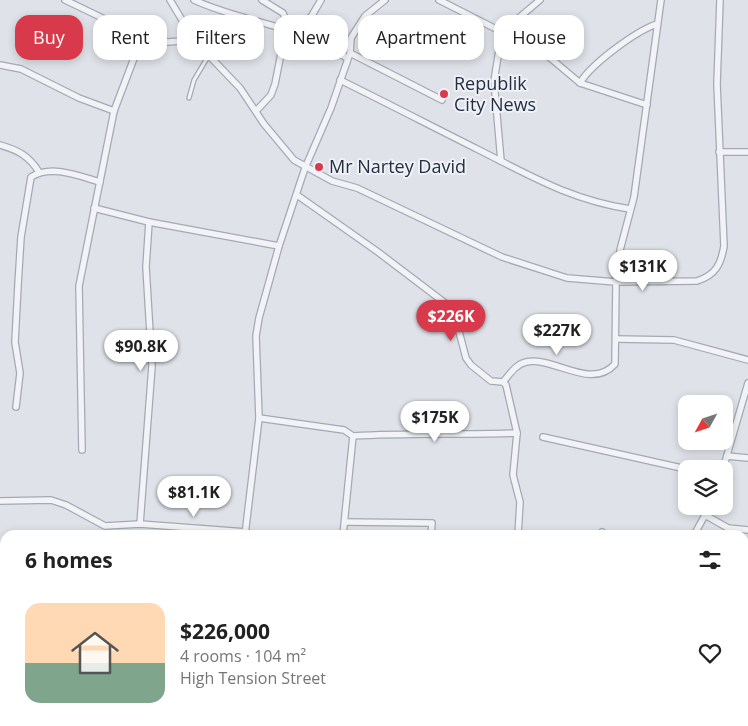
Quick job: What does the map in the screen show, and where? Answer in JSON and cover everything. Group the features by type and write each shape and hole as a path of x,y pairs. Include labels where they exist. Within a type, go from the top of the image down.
{"street":[{"path":"65,0 96,15"},
{"path":"170,0 179,15"},
{"path":"194,0 227,14 274,27"},
{"path":"262,0 284,15"},
{"path":"312,15 320,0"},
{"path":"385,0 365,16 356,27 351,38 348,55 442,100"},
{"path":"439,0 494,28"},
{"path":"522,15 540,0"},
{"path":"503,382 515,368 524,362 552,365 582,374 607,372 615,364 616,282 620,250 634,197 661,0"},
{"path":"214,60 240,88 285,151 306,168 332,181 357,188 525,266 567,278 616,282 697,281 706,278 720,265 724,246 717,84 720,0"},
{"path":"580,83 589,69 599,64 628,38 643,28 657,24"},
{"path":"82,450 79,286 114,111 133,60"},
{"path":"256,111 271,95 279,60"},
{"path":"245,530 259,418 256,336 279,246 346,60"},
{"path":"497,60 494,81 502,161"},
{"path":"553,60 580,83 647,105"},
{"path":"0,65 21,69 80,98 114,111"},
{"path":"340,80 575,197 601,205 630,209"},
{"path":"0,145 17,150 31,160 39,172"},
{"path":"719,152 748,152"},
{"path":"16,407 20,373 15,335 22,237 31,177 39,172 68,173 100,182"},
{"path":"297,195 349,231 453,310 466,358 471,365 491,381 503,382 506,385 517,433 514,476 520,502 518,530"},
{"path":"94,208 149,222 279,246"},
{"path":"140,524 152,366 146,267 149,222"},
{"path":"616,339 674,340 748,360"},
{"path":"726,460 748,383"},
{"path":"259,418 344,430 353,436 425,432 454,435 517,433"},
{"path":"344,530 353,436"},
{"path":"543,437 678,467"},
{"path":"727,456 748,458"},
{"path":"0,501 51,500 66,505 105,526 140,524 210,530"},
{"path":"697,530 705,515 728,528 748,530"},
{"path":"344,522 432,523 431,530"}],"lane":[{"path":"189,98 194,80 206,60"}],"place":[{"name":"Republik City News","path":"444,94"},
{"name":"Mr Nartey David","path":"319,167"}]}
